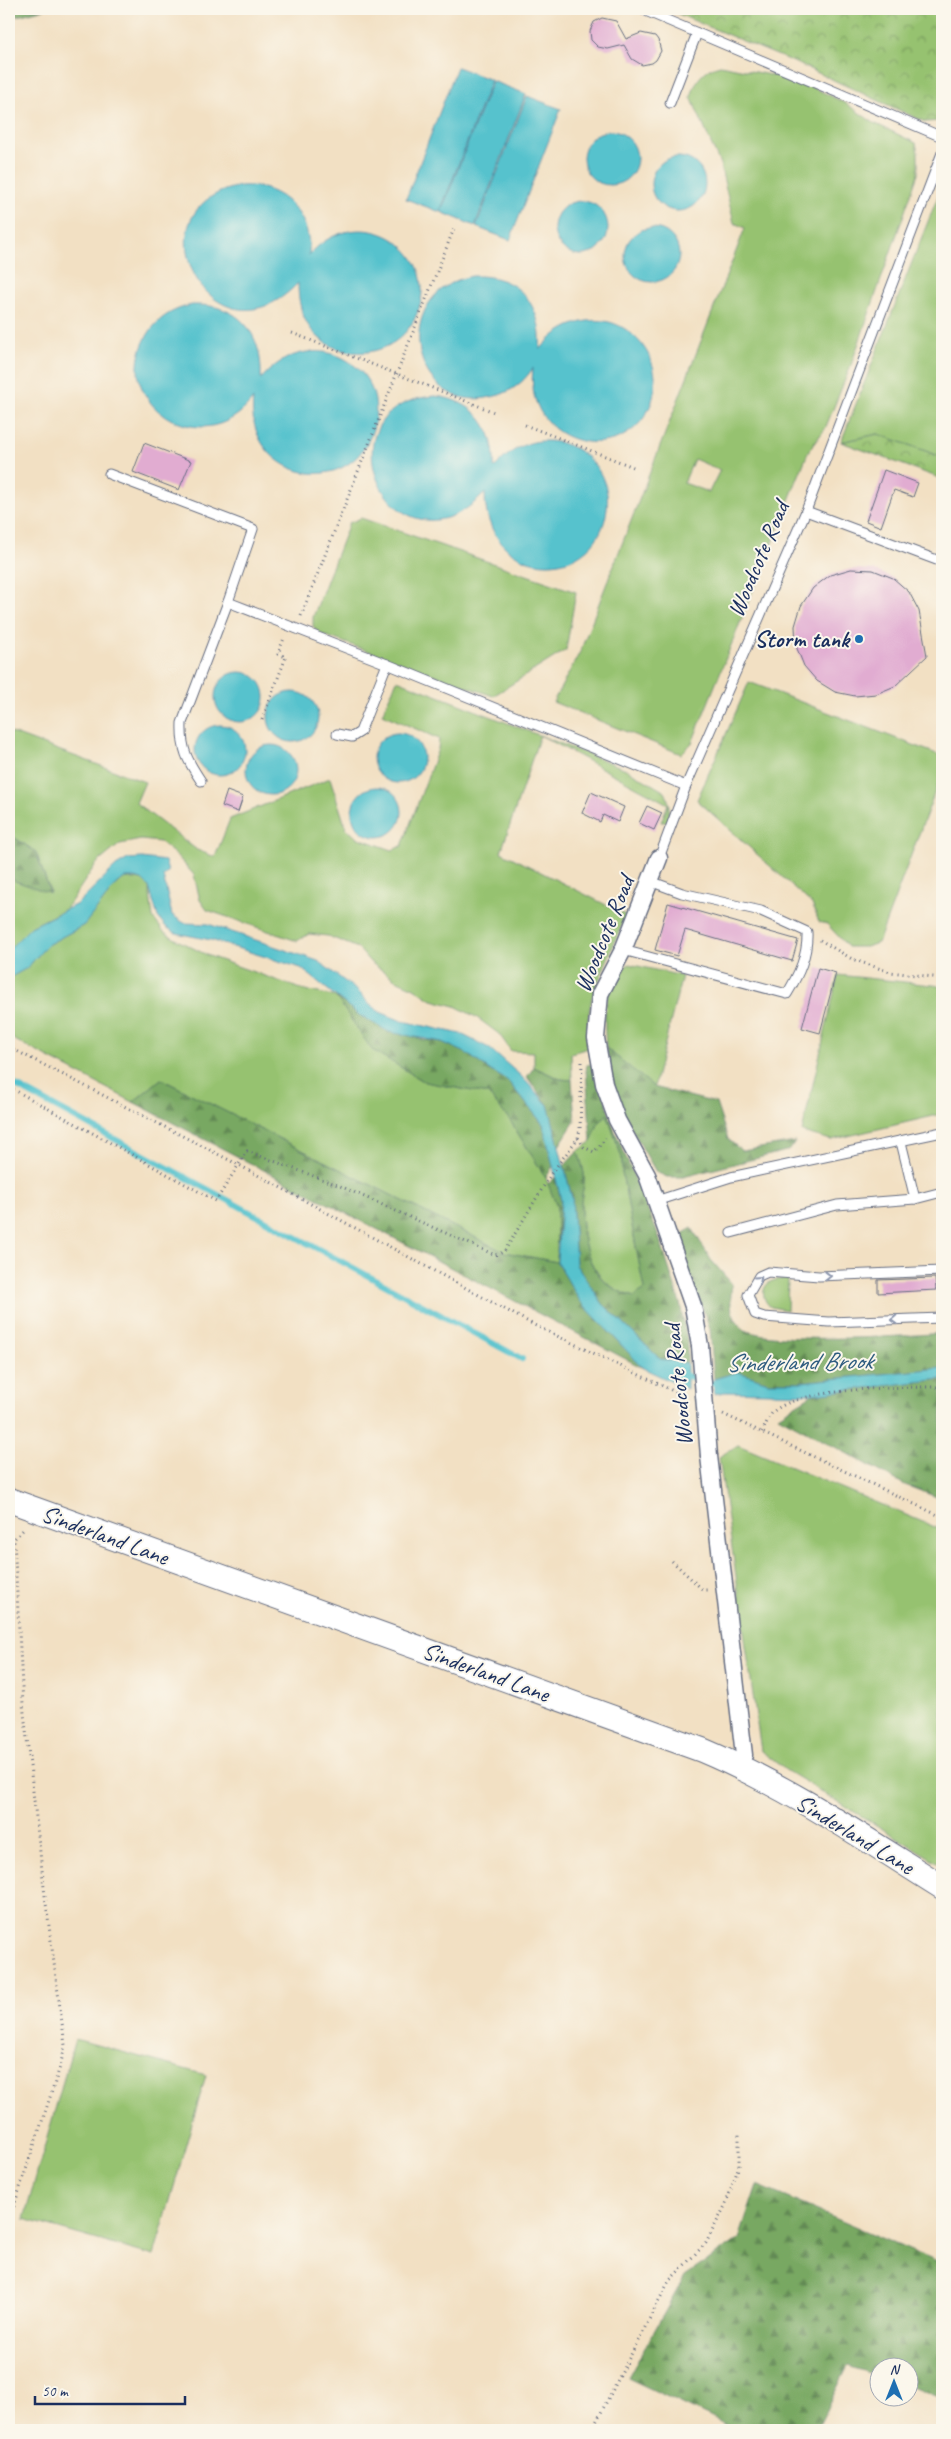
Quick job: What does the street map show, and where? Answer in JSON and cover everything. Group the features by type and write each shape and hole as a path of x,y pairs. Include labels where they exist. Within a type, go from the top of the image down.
{"street":[{"name":"Woodcote Road","path":"659,858 623,950 600,994 596,1038 604,1084 617,1120 647,1175 693,1306 700,1346 709,1456 744,1755 739,1766"},
{"name":"Sinderland Lane","path":"9,1500 702,1750 739,1766 823,1813 942,1887"}],"lane":[{"path":"640,9 942,137"},
{"path":"670,103 697,33"},
{"name":"Woodcote Road","path":"659,858 686,786 806,511 942,152"},
{"path":"109,474 253,529 228,602 182,723 181,742 189,763 201,781"},
{"path":"806,511 942,562"},
{"path":"228,602 387,664 686,786"},
{"path":"337,734 352,737 360,732 387,664"},
{"path":"623,950 787,994 800,974 807,942 807,932 760,911 682,892 650,881"},
{"path":"656,1202 730,1177 942,1132"},
{"path":"901,1142 916,1199"},
{"path":"731,1233 836,1205 916,1199 942,1192"},
{"path":"942,1271 819,1276 768,1272 759,1276 748,1295 755,1314 764,1317 829,1322 942,1318"}],"path":[{"path":"262,720 286,656 278,654 292,627 397,374 455,226"},
{"path":"292,333 494,412"},
{"path":"525,424 636,468"},
{"path":"807,932 852,959 890,972 942,978"},
{"path":"9,1047 239,1165 534,1325 691,1399"},
{"path":"9,1087 216,1201 247,1151 340,1186 495,1255 504,1252 552,1174 578,1138 580,1129 580,1062 599,1051"},
{"path":"578,1138 584,1147 594,1152 617,1120"},
{"path":"762,1432 773,1412 802,1398 889,1388 942,1387"},
{"path":"718,1412 942,1517"},
{"path":"9,2221 60,2067 65,2045 45,1896 23,1704 14,1539 25,1527 32,1508"},
{"path":"672,1561 703,1590 726,1592"},
{"path":"592,2430 669,2281 706,2243 724,2206 739,2166 739,2130"}],"green space":[{"path":"9,9 45,9 9,18"},
{"path":"666,9 942,9 942,121 925,122 803,66"},
{"path":"720,65 800,81 845,103 874,123 916,143 918,174 851,365 825,429 809,450 692,743 681,754 553,702 580,652 745,228 734,223 720,164 691,97 701,76","holes":["694,459 720,470 709,492 684,483"]},
{"path":"942,186 942,457 878,434 841,442"},
{"path":"878,434 942,457 942,479 841,442"},
{"path":"361,518 576,592 566,650 493,696 318,633 313,626 313,617 349,523"},
{"path":"397,680 540,736 501,852 626,915 592,997 588,1019 592,1047 571,1053 572,1080 560,1079 534,1067 534,1052 511,1051 499,1034 476,1017 455,1006 432,1000 414,988 398,981 370,962 358,948 328,936 309,934 297,941 207,910 200,900 194,875 177,856 160,842 141,840 120,844 96,864 66,909 31,927 9,949 9,874 15,881 50,892 36,852 9,834 9,732 145,782 136,803 197,850 215,857 230,819 330,778 346,828 356,837 392,850 402,846 438,749 439,739 382,714"},
{"path":"749,682 942,756 942,773 878,943 866,947 848,947 827,924 819,922 812,904 697,800"},
{"path":"544,737 626,769 665,792 669,807 667,822 661,822 668,804"},
{"path":"9,834 36,852 50,893 15,881 9,874"},
{"path":"125,878 142,880 149,887 153,918 164,932 179,941 209,956 301,989 336,997 373,1050 425,1082 488,1094 509,1119 546,1178 557,1207 557,1262 504,1252 161,1079 133,1102 9,1037 9,978 27,968 47,945 84,925 117,883"},
{"path":"629,964 682,976 654,1087 606,1048 605,1013 609,991 613,981"},
{"path":"838,975 942,986 942,1114 831,1140 802,1132"},
{"path":"336,997 359,1015 423,1040 442,1042 466,1053 507,1080 543,1124 553,1166 546,1178 509,1119 488,1094 425,1082 372,1050"},
{"path":"606,1048 654,1087 716,1103 728,1139 742,1151 795,1142 790,1150 683,1177 667,1177 656,1172 616,1102"},
{"path":"595,1063 613,1126 658,1234 680,1303 687,1340 687,1363 660,1359 603,1304 576,1265 572,1198 564,1166 578,1151 584,1174 581,1221 586,1249 591,1262 598,1274 619,1291 634,1297 644,1289 622,1173 622,1158 607,1114 598,1124 591,1142 586,1070 587,1065"},
{"path":"534,1067 560,1079 572,1080 575,1121 559,1146 548,1105 527,1077"},
{"path":"161,1079 504,1252 557,1262 580,1301 643,1368 133,1102"},
{"path":"607,1114 622,1158 622,1173 644,1289 634,1297 619,1291 607,1283 598,1273 591,1262 583,1235 581,1205 584,1174 578,1151 591,1142 598,1124"},
{"path":"555,1177 561,1200 557,1244 557,1207 548,1184"},
{"path":"692,1228 711,1260 732,1284 732,1312 741,1327 754,1333 804,1338 942,1333 942,1368 801,1382 768,1382 738,1372 714,1379 710,1329 688,1268 682,1234"},
{"path":"788,1279 787,1310 771,1307 764,1297 766,1286 774,1280"},
{"path":"942,1379 942,1499 905,1485 778,1416 813,1394"},
{"path":"738,1445 942,1530 942,1865 787,1771 761,1751 719,1457"},
{"path":"75,2039 206,2075 154,2256 24,2219"},
{"path":"757,2185 942,2264 942,2398 918,2389 918,2356 868,2356 868,2373 848,2366 816,2430 737,2430 628,2378 685,2276 739,2239"}],"water":[{"path":"457,67 491,80 440,212 406,199"},
{"path":"492,81 526,94 475,226 441,212"},
{"path":"527,96 561,109 510,240 476,227"},
{"path":"605,131 615,131 625,135 633,143 637,158 633,173 625,181 615,185 605,185 595,181 587,173 583,163 583,153 587,143 595,135"},
{"path":"673,157 683,157 693,161 701,169 705,184 701,199 693,207 683,211 673,211 663,207 655,199 651,189 651,179 655,169 663,161"},
{"path":"240,186 255,186 269,190 291,204 300,215 305,227 309,240 309,255 330,238 353,231 375,232 394,240 410,255 420,274 422,296 414,320 405,333 388,346 369,352 348,352 328,344 320,339 308,326 304,318 299,301 298,283 267,306 237,309 213,297 195,276 187,250 190,223 207,200"},
{"path":"576,201 586,201 596,205 604,213 608,228 604,243 596,251 586,255 576,255 566,251 558,243 554,233 554,223 558,213 566,205"},
{"path":"647,228 657,228 667,232 675,240 679,255 675,270 667,278 657,282 647,282 637,278 629,270 625,260 625,250 629,240 637,232"},
{"path":"472,276 503,280 525,295 537,319 540,334 540,350 560,331 585,321 598,320 611,323 623,328 635,337 648,354 655,374 655,388 646,415 629,432 608,441 585,442 564,434 546,420 535,397 533,368 519,384 507,392 494,397 460,397 440,386 426,369 419,348 420,325 429,304 446,286"},
{"path":"192,305 223,309 245,324 253,335 258,348 261,363 261,379 281,361 303,353 325,352 345,359 361,372 372,389 376,411 371,435 358,456 340,468 320,473 299,471 280,462 264,447 255,425 253,399 233,418 211,426 188,426 167,417 151,403 140,384 138,361 147,336 166,315"},
{"path":"435,396 462,404 481,419 491,441 494,454 494,468 521,446 542,441 566,444 580,451 592,462 604,482 607,492 607,508 599,534 584,552 565,562 543,564 521,558 503,544 490,523 485,493 451,516 421,519 396,506 379,484 372,456 378,428 398,407"},
{"path":"235,672 245,672 258,679 265,692 265,702 258,715 245,722 235,722 226,718 219,711 215,702 215,692 219,683 226,676"},
{"path":"288,692 298,692 311,699 318,712 318,722 311,735 298,742 288,742 279,738 272,731 268,722 268,712 272,703 279,696"},
{"path":"215,725 225,725 238,732 245,745 245,755 238,768 225,775 215,775 206,771 199,764 195,755 195,745 199,736 206,729"},
{"path":"393,733 403,733 416,740 423,753 423,763 416,776 403,783 393,783 384,779 377,772 373,763 373,753 377,744 384,737"},
{"path":"266,745 276,745 289,752 296,765 296,775 289,788 276,795 266,795 257,791 250,784 246,775 246,765 250,756 257,749"},
{"path":"372,787 382,787 395,794 402,807 402,817 395,830 382,837 372,837 363,833 356,826 352,817 352,807 356,798 363,791"},
{"path":"142,858 165,861 168,872 163,876 172,915 184,923 208,924 318,961 359,992 369,1004 380,1012 402,1021 461,1034 489,1048 521,1076 548,1105 572,1198 576,1265 603,1304 660,1359 687,1363 687,1389 643,1368 580,1301 557,1262 561,1200 543,1124 507,1080 466,1053 442,1042 389,1032 359,1015 301,968 211,940 176,933 166,927 158,917 149,887 142,880 134,878 125,878 117,883 84,925 47,945 27,968 9,978 9,949 31,927 77,904 116,866 128,859"},
{"path":"942,1368 942,1379 813,1394 725,1392 714,1394 714,1379 738,1372 768,1382 801,1382"}],"building":[{"path":"602,18 616,21 626,39 641,33 655,36 661,51 656,60 642,65 632,59 624,45 608,49 598,47 591,40 590,31 594,22"},
{"path":"144,443 191,461 179,490 133,472"},
{"path":"884,470 918,483 913,497 894,490 881,527 866,521"},
{"name":"Storm tank","path":"851,569 873,570 893,578 909,592 919,611 927,656 895,686 876,694 855,696 835,692 817,681 804,666 796,646 795,626 801,606 813,588 830,575"},
{"path":"227,791 243,797 238,812 222,806"},
{"path":"591,792 624,807 618,822 603,815 600,822 582,813"},
{"path":"647,806 662,813 654,830 639,823"},
{"path":"668,903 798,940 792,961 685,930 677,956 655,950"},
{"path":"818,968 836,973 820,1033 802,1028"},
{"path":"935,1278 936,1290 878,1293 878,1280"}],"waterway":[{"path":"9,1082 522,1359"},
{"name":"Sinderland Brook","path":"681,1374 722,1386"}],"place":[{"name":"Storm tank","path":"859,639"}]}
